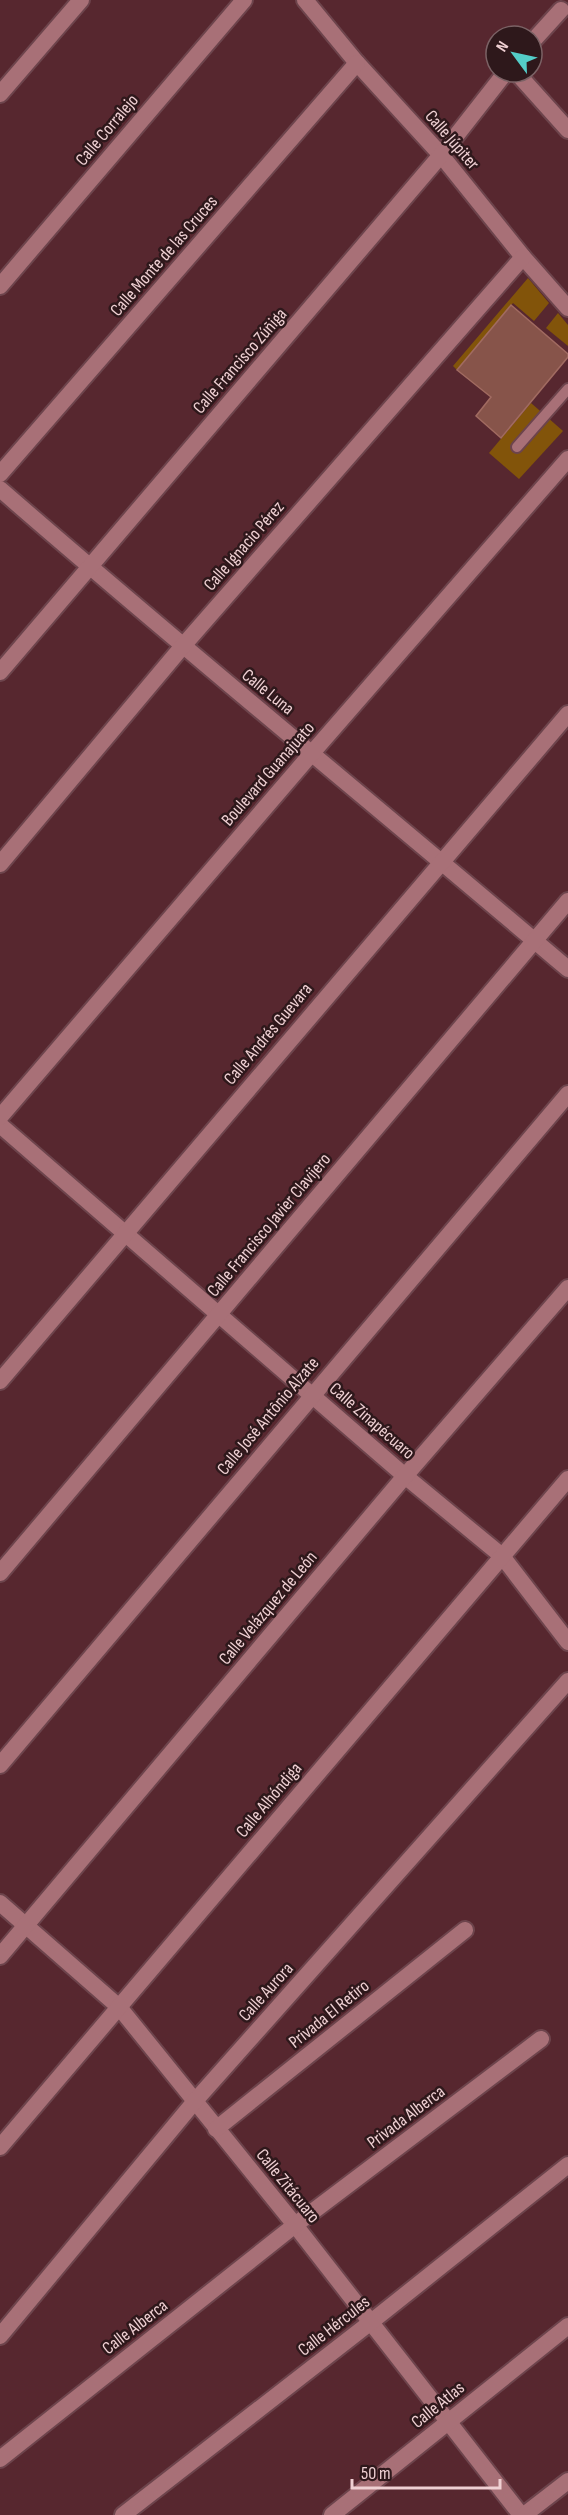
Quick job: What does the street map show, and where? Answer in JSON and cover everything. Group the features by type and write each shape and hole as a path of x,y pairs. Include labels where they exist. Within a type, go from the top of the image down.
{"street":[{"path":"0,94 81,0"},
{"name":"Calle Corralejo","path":"0,286 244,0"},
{"name":"Calle Júpiter","path":"305,0 357,63 441,155 523,258 568,308"},
{"path":"544,28 560,9"},
{"name":"Calle Monte de las Cruces","path":"0,474 357,63"},
{"name":"Calle Francisco Zúñiga","path":"0,672 441,155 497,84"},
{"path":"527,84 568,130"},
{"name":"Calle Ignacio Pérez","path":"0,864 182,647 523,258"},
{"name":"Boulevard Guanajuato","path":"0,1117 568,459"},
{"name":"Calle Luna","path":"0,489 182,647 312,753 568,969"},
{"name":"Calle Andrés Guevara","path":"0,1381 440,861 568,714"},
{"name":"Calle Francisco Javier Clavijero","path":"0,1573 568,901"},
{"name":"Calle José Antônio Alzate","path":"0,1765 568,1094"},
{"name":"Calle Zinapécuaro","path":"0,1125 405,1476 502,1556 568,1642"},
{"name":"Calle Velázquez de León","path":"0,1956 405,1476 568,1287"},
{"name":"Calle Alhóndiga","path":"0,2147 568,1479"},
{"name":"Calle Aurora","path":"0,2336 195,2101 568,1681"},
{"name":"Calle Zitácuaro","path":"0,1903 119,2007 295,2225 523,2515"},
{"name":"Privada El Retiro","path":"216,2128 465,1930"},
{"name":"Privada Alberca","path":"295,2225 541,2039"},
{"name":"Calle Hércules","path":"123,2515 371,2322 568,2164"},
{"name":"Calle Alberca","path":"0,2459 295,2225"},
{"name":"Calle Atlas","path":"332,2515 568,2326"},
{"path":"523,2515 568,2481"}],"lane":[{"path":"517,447 568,389"}],"shaded area":[{"path":"528,278 549,303 534,321 513,303 457,370 453,366"},
{"path":"558,313 568,325 568,346 546,328"},
{"path":"531,403 563,431 519,479 489,453"}],"building":[{"path":"511,305 568,354 568,357 501,438 476,416 491,397 457,370"}]}
